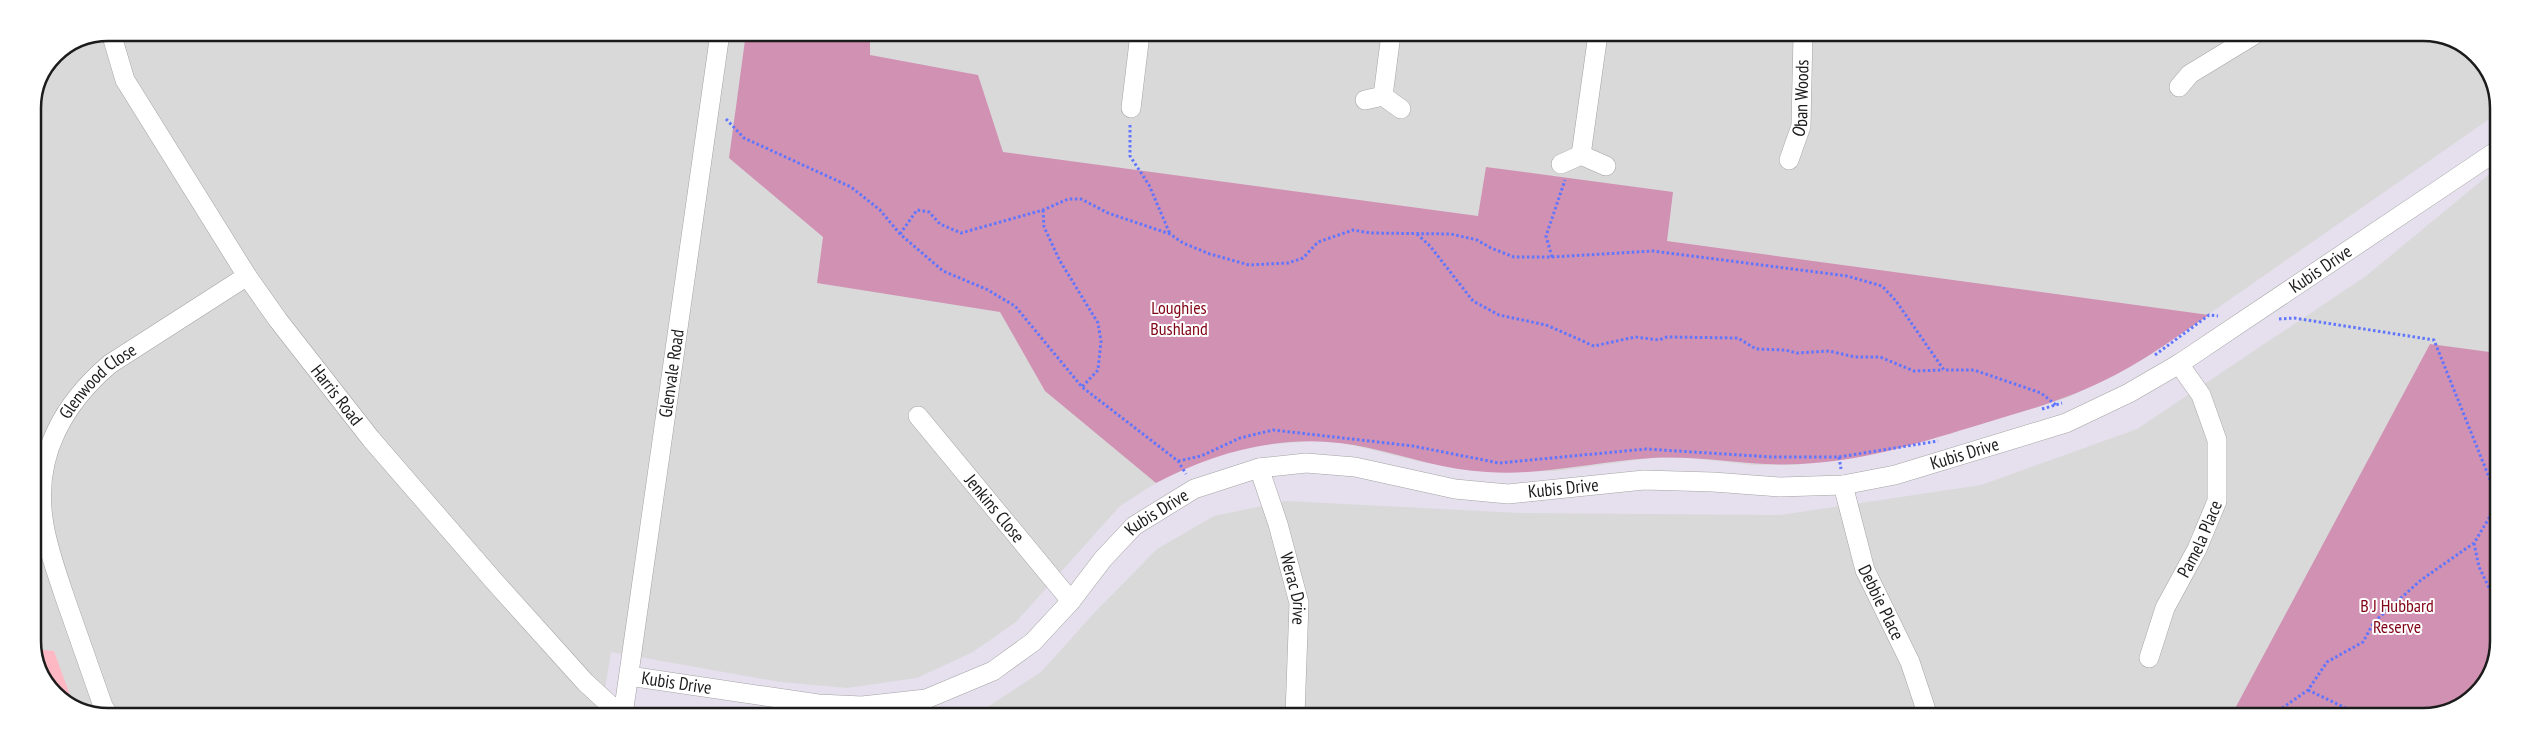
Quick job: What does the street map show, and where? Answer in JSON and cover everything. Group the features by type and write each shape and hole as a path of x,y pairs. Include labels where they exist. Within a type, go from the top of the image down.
{"street":[{"name":"Harris Road","path":"114,41 125,80 247,276 278,320 371,439 494,581 585,682 611,706 616,708"},
{"name":"Glenvale Road","path":"624,708 719,41"},
{"path":"1130,113 1139,41"},
{"path":"1389,41 1374,98 1401,109"},
{"path":"1581,155 1597,41"},
{"name":"Oban Woods","path":"1789,160 1801,126 1803,41"},
{"path":"2179,87 2190,74 2244,41"},
{"path":"1561,164 1581,155 1606,166"},
{"name":"Kubis Drive","path":"628,676 818,704 928,707 993,671 1032,642 1071,601 1103,559 1134,526 1194,489 1259,468 1306,463 1355,467 1455,489 1508,494 1644,480 1713,482 1780,487 1843,485 1895,475 2066,423 2129,393 2179,364 2490,155"},
{"name":"Glenwood Close","path":"104,708 54,562 43,518 43,472 51,441 68,407 90,381 110,364 247,276"},
{"name":"Pamela Place","path":"2149,658 2165,608 2196,550 2217,501 2217,440 2201,395 2179,364"},
{"name":"Jenkins Close","path":"918,416 1071,601"},
{"name":"Werac Drive","path":"1259,468 1278,524 1299,603 1295,708"},
{"name":"Debbie Place","path":"1843,485 1865,570 1910,662 1925,708"}],"path":[{"path":"710,102 744,138 851,187 880,210 900,234 943,271 986,289 1015,306 1082,387 1178,461 1201,456 1240,438 1273,430 1412,446 1499,463 1646,449 1772,457 1839,457 1945,440"},
{"path":"1130,113 1130,156 1149,185 1170,234"},
{"path":"1552,257 1546,236 1559,193 1571,166 1581,155"},
{"path":"900,234 918,210 929,212 940,224 961,233 1043,210 1068,199 1081,199 1108,213 1170,234 1183,243 1210,254 1249,265 1288,263 1303,258 1318,242 1353,230 1370,233 1451,234 1477,240 1491,248 1514,256 1552,257 1653,251 1827,273 1882,286 1896,301 1944,370"},
{"path":"1043,210 1044,227 1060,261 1098,323 1101,341 1098,370 1082,387"},
{"path":"1417,233 1430,246 1473,301 1499,314 1546,325 1594,346 1635,337 1659,340 1667,337 1738,338 1756,350 1784,350 1797,353 1829,351 1855,357 1880,357 1914,371 1974,370 2041,393 2056,405 2066,423"},
{"path":"2153,356 2209,314 2244,320 2294,318 2434,340 2490,480"},
{"path":"2038,411 2064,403"},
{"path":"2282,708 2308,690 2327,662 2363,642 2374,622 2394,603 2448,560 2474,544 2490,516"},
{"path":"2474,544 2479,567 2490,590"},
{"path":"2308,690 2346,708"}],"shaded area":[{"path":"108,41 2423,41 2449,46 2460,52 2476,67 2485,82 2490,104 2490,118 2488,120 2144,359 2067,398 2026,411 1798,465 1752,465 1690,458 1652,458 1556,471 1486,472 1421,462 1343,443 1315,441 1252,446 1218,455 1185,468 1156,483 1120,506 1016,622 973,652 917,678 847,688 780,682 611,652 602,708 108,708 82,703 69,695 54,651 42,650 41,645 41,108 46,82 52,71 71,52 82,46"},
{"path":"2490,174 2490,641 2487,658 2479,678 2464,694 2445,704 2423,708 986,708 1041,672 1095,612 1157,549 1214,516 1286,501 1521,513 1780,515 1981,485 2137,429 2366,276"},
{"path":"42,650 54,651 70,696 55,682 45,663"}],"green space":[{"name":"Loughies Bushland","path":"745,41 870,41 870,55 978,75 1003,152 1478,216 1486,167 1673,192 1667,241 2209,315 2141,360 2082,391 1929,440 1866,456 1800,464 1652,458 1508,473 1472,471 1442,466 1341,443 1314,441 1286,442 1233,452 1207,460 1156,483 1045,391 1000,312 817,283 823,237 729,158"},
{"name":"B J Hubbard Reserve","path":"2430,344 2490,352 2490,641 2487,658 2479,678 2464,694 2456,699 2445,704 2423,708 2235,708"}]}
